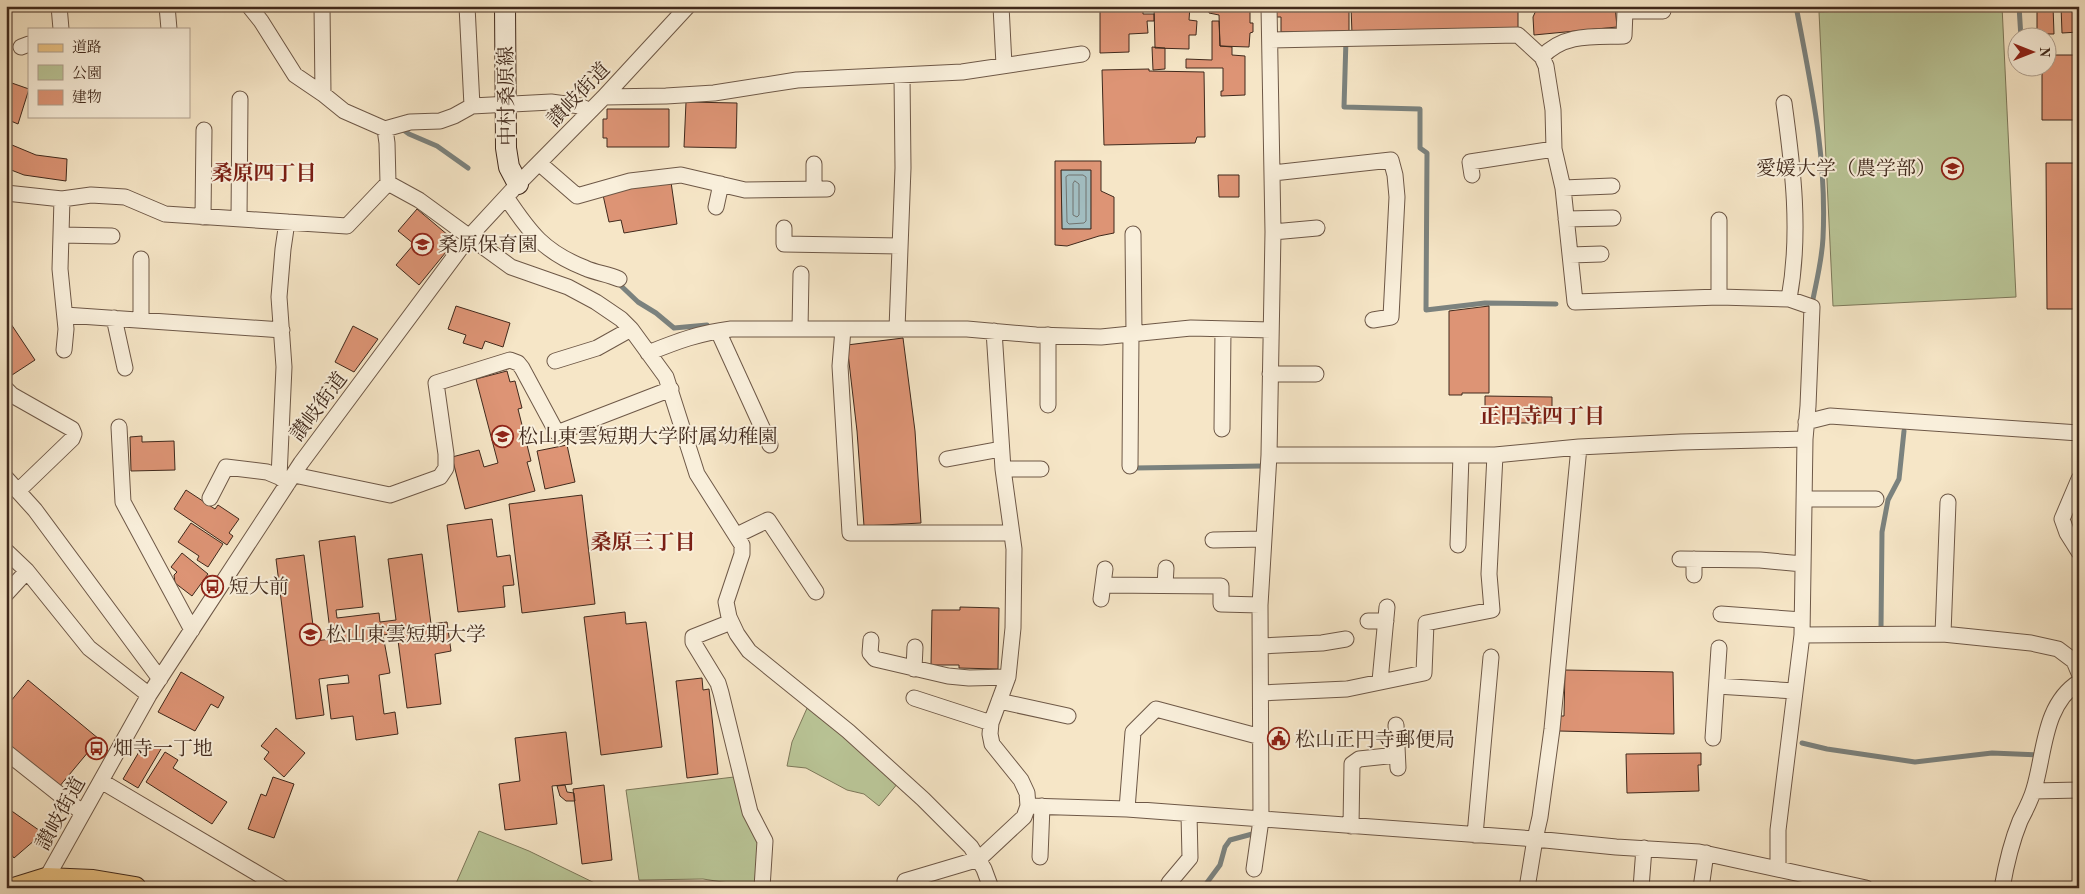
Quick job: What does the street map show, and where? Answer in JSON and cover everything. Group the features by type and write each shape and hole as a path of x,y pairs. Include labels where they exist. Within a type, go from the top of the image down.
{"main road":[{"path":"17,888 45,883 93,881 135,888"}],"street":[{"path":"59,6 62,28"},
{"path":"167,6 169,28"},
{"path":"249,6 266,28 295,75 324,94 344,111 385,129 410,122 440,121 472,106 551,102 580,106 590,111"},
{"path":"322,6 324,94"},
{"path":"467,6 472,106"},
{"name":"中村桑原線","path":"505,6 506,148 512,190"},
{"name":"讃岐街道","path":"45,883 149,695 287,478 469,237 688,6"},
{"path":"1001,6 1004,66"},
{"path":"1254,869 1261,820 1260,605 1269,455 1273,232 1269,6"},
{"path":"1542,57 1547,51 1573,38 1624,36 1625,11 1663,11"},
{"path":"1270,40 1518,35 1542,57 1546,66 1553,110 1554,149 1563,188 1575,302 1719,297 1789,299 1812,308 1805,439 1802,628 1778,830 1778,869"},
{"path":"604,96 666,96 714,92 798,80 962,72 1082,54"},
{"path":"896,330 903,168 902,76"},
{"path":"239,219 240,99"},
{"path":"1784,103 1795,205 1795,254 1789,299"},
{"path":"6,193 62,200 92,196 125,197 165,214 347,226 388,183 385,129"},
{"path":"203,217 204,130"},
{"path":"1472,176 1470,162 1554,149"},
{"path":"1273,173 1390,160 1395,175 1398,198 1391,317 1373,320"},
{"path":"539,163 577,196 630,181 681,175 745,190 821,189 814,164"},
{"path":"388,183 419,200 511,268 568,288 596,302 621,319 631,329 666,377 697,474 742,545 742,554 726,602 737,634 749,651 848,731 923,799 971,847 979,859 991,888"},
{"path":"716,207 721,184"},
{"path":"1563,188 1612,186"},
{"path":"512,190 524,224 542,245 587,269 605,273 619,279"},
{"path":"62,200 60,269 65,315 64,350"},
{"path":"1566,219 1613,218"},
{"path":"1719,220 1719,297"},
{"path":"287,222 279,297 282,330 287,478"},
{"path":"784,228 784,244 900,246"},
{"path":"1273,232 1317,228"},
{"path":"1130,466 1133,234"},
{"path":"61,235 112,236"},
{"path":"1570,255 1601,254"},
{"path":"141,259 141,320"},
{"path":"800,330 801,274"},
{"path":"65,315 282,330"},
{"path":"114,318 125,368"},
{"path":"648,353 690,336 718,331 896,330 1101,337 1190,328 1271,330"},
{"path":"555,361 598,348 631,329"},
{"path":"1222,329 1222,429"},
{"path":"843,330 840,366 850,534 1011,533"},
{"path":"718,331 770,446"},
{"path":"994,332 1002,469 1014,549 1013,628 1008,677 991,723 990,734 992,744 1021,780 1035,806 1040,857"},
{"path":"1048,336 1048,405"},
{"path":"210,498 226,467 267,472 287,478 390,495 440,478 446,468 446,461 436,383 477,372 510,360 518,363 522,368 557,433 671,390"},
{"path":"1270,374 1316,374"},
{"path":"6,389 12,395 72,429 74,434 72,439 18,491"},
{"path":"1806,422 1830,416 2079,433"},
{"path":"119,427 123,502 192,630"},
{"path":"1269,455 1495,455 1579,447 1805,439"},
{"path":"1527,888 1540,817 1552,729 1579,447"},
{"path":"947,459 1002,449"},
{"path":"1458,545 1461,455"},
{"path":"1261,693 1347,689 1424,673 1426,623 1492,610 1489,574 1495,455"},
{"path":"1002,469 1041,470"},
{"path":"6,478 35,510 160,679"},
{"path":"2079,479 2062,519 2067,533 2079,552"},
{"path":"1804,500 1876,499"},
{"path":"1943,634 1948,502"},
{"path":"737,536 768,520 816,592"},
{"path":"1213,540 1264,539"},
{"path":"6,551 26,572 89,648 149,695"},
{"path":"1694,576 1687,559 1760,560 1803,564"},
{"path":"1165,586 1166,568"},
{"path":"1105,569 1102,592 1165,586 1221,586 1221,604 1260,605"},
{"path":"6,594 26,572"},
{"path":"1368,621 1386,614 1380,681"},
{"path":"1721,614 1802,628 1943,634 2031,643 2058,650 2074,661 2079,673"},
{"path":"732,622 693,638 693,642 718,683 750,812 765,841 762,888"},
{"path":"1261,646 1322,643 1346,639"},
{"path":"871,640 870,653 875,660 914,669 969,678 1008,677"},
{"path":"914,669 915,647"},
{"path":"1713,738 1719,648"},
{"path":"1475,835 1492,657"},
{"path":"2002,888 2010,849 2034,791 2049,723 2059,703 2071,687 2079,682"},
{"path":"1716,686 1795,691"},
{"path":"914,698 991,723"},
{"path":"999,701 1068,716"},
{"path":"1127,809 1132,732 1156,709 1261,737"},
{"path":"1351,826 1352,764 1359,759 1398,761 1396,725"},
{"path":"6,752 83,813"},
{"path":"101,781 282,888"},
{"path":"2034,791 2079,790"},
{"path":"907,888 905,881 979,859 1035,806 1127,809 1706,853 1866,888"},
{"path":"1169,883 1190,858 1190,814"},
{"path":"1641,888 1644,848"},
{"path":"1701,888 1706,853"}],"green space":[{"path":"1945,6 2002,6 2016,297 1833,306 1819,12"},
{"path":"808,706 898,783 879,806 864,794 847,790 806,768 787,766 792,742"},
{"path":"734,777 759,843 754,888 735,888 729,883 703,879 639,880 626,790"},
{"path":"479,831 529,851 605,888 454,888"}],"water":[{"path":"1061,170 1091,170 1091,229 1062,229"}],"building":[{"path":"1100,6 1132,6 1133,9 1143,9 1143,14 1154,14 1154,21 1147,21 1148,33 1129,34 1129,52 1100,53"},
{"path":"1154,6 1190,6 1189,20 1197,21 1196,35 1189,35 1189,49 1155,48"},
{"path":"1209,6 1250,6 1250,23 1253,23 1253,32 1250,33 1249,47 1220,46 1219,15 1209,13"},
{"path":"1276,6 1349,6 1349,31 1281,32 1281,17 1276,17"},
{"path":"1351,6 1518,6 1518,30 1352,34"},
{"path":"1538,6 1615,6 1617,27 1534,35 1533,17"},
{"path":"2037,6 2053,6 2054,28 2037,28"},
{"path":"2061,6 2079,6 2079,32 2062,33"},
{"path":"1212,21 1219,21 1220,46 1232,47 1232,55 1245,56 1245,95 1221,96 1221,91 1223,91 1223,68 1186,68 1186,59 1212,60"},
{"path":"1152,47 1165,48 1165,69 1153,70"},
{"path":"2058,55 2079,55 2079,120 2042,120 2042,78 2058,78"},
{"path":"1149,69 1149,71 1204,72 1205,137 1197,137 1195,143 1104,145 1102,70"},
{"path":"6,81 28,89 28,92 18,124 6,119"},
{"path":"686,102 737,103 736,148 684,147"},
{"path":"607,109 669,109 669,147 607,147 607,138 603,138 603,119 607,119"},
{"path":"12,145 36,155 67,159 66,181 24,175 6,168 6,156"},
{"path":"1055,161 1101,161 1101,191 1114,197 1114,233 1067,246 1055,245","holes":["1061,170 1091,170 1091,229 1062,229"]},
{"path":"2046,163 2079,163 2079,309 2047,309"},
{"path":"1218,175 1239,175 1239,197 1219,197"},
{"path":"671,182 677,224 624,233 621,220 609,222 603,195 631,187"},
{"path":"417,209 455,241 419,285 396,265 414,244 398,231"},
{"path":"456,306 510,323 503,347 485,341 482,349 463,343 466,335 448,329"},
{"path":"1489,306 1489,393 1449,395 1449,311"},
{"path":"9,321 35,360 9,377 6,374 6,323"},
{"path":"353,326 378,339 354,372 335,362"},
{"path":"903,338 915,431 921,523 864,526 857,431 847,345"},
{"path":"507,371 510,382 515,381 522,408 518,409 531,461 527,462 535,491 465,509 452,457 479,450 484,467 498,463 476,379"},
{"path":"1485,396 1552,397 1552,423 1485,423"},
{"path":"142,436 142,442 174,441 175,470 131,471 130,437"},
{"path":"567,445 575,482 545,489 537,451"},
{"path":"186,490 215,509 218,505 239,519 229,533 233,536 227,545 174,509"},
{"path":"582,495 595,604 522,613 509,504"},
{"path":"492,519 497,557 510,555 514,585 503,586 505,607 458,612 447,525"},
{"path":"191,523 223,544 208,567 197,560 199,556 178,542"},
{"path":"355,536 363,607 336,610 337,618 379,613 380,622 396,620 388,559 422,554 431,624 447,622 451,651 435,654 441,704 407,708 397,633 383,635 390,673 379,675 384,714 395,712 398,734 356,740 353,716 331,719 327,685 349,683 348,675 319,679 324,715 296,719 276,559 304,555 315,641 331,639 319,541"},
{"path":"182,553 208,574 192,596 175,583 174,575 177,572 171,567"},
{"path":"960,607 999,608 998,669 959,668 959,665 931,665 932,610 960,610"},
{"path":"625,612 626,624 646,622 662,747 601,755 584,617"},
{"path":"1565,670 1673,672 1674,734 1559,731 1559,716 1564,716"},
{"path":"181,672 224,697 218,708 211,704 195,731 158,712"},
{"path":"702,678 703,690 709,689 718,774 687,778 676,681"},
{"path":"28,680 99,739 59,787 6,743 6,707"},
{"path":"276,728 305,753 284,777 264,759 269,752 261,746"},
{"path":"566,732 572,784 552,786 557,824 505,830 499,784 520,781 515,738"},
{"path":"146,740 161,749 138,788 123,779"},
{"path":"165,752 178,760 173,768 227,802 212,824 146,782"},
{"path":"1701,753 1701,765 1698,765 1699,791 1627,793 1626,754"},
{"path":"273,777 294,784 274,838 248,829 261,794 266,796"},
{"path":"565,785 567,792 574,793 575,801 566,801 560,796 557,786"},
{"path":"604,785 612,860 582,864 573,789"},
{"path":"6,807 43,833 14,858 6,848"}],"waterway":[{"path":"1796,6 1817,121 1823,178 1822,246 1813,299"},
{"path":"2019,6 2020,28"},
{"path":"1346,39 1344,107 1420,109 1420,148 1427,153 1426,310 1485,303 1556,304"},
{"path":"402,129 437,146 468,168"},
{"path":"617,282 638,302 656,313 674,328 707,325"},
{"path":"1881,628 1882,532 1888,500 1899,479 1904,431"},
{"path":"1135,468 1262,466"},
{"path":"1802,743 1827,749 1915,762 1992,753 2037,755"},
{"path":"1203,888 1220,865 1225,847 1230,840 1256,833"}],"place":[{"name":"愛媛大学（農学部）","path":"1952,168"},
{"name":"桑原保育園","path":"422,244"},
{"name":"松山東雲短期大学附属幼稚園","path":"502,436"},
{"name":"短大前","path":"213,586"},
{"name":"松山東雲短期大学","path":"310,634"},
{"name":"松山正円寺郵便局","path":"1279,739"},
{"name":"畑寺一丁地","path":"97,748"}],"district":[{"name":"桑原四丁目","path":"264,173"},
{"name":"正円寺四丁目","path":"1542,416"},
{"name":"桑原三丁目","path":"643,542"}]}
